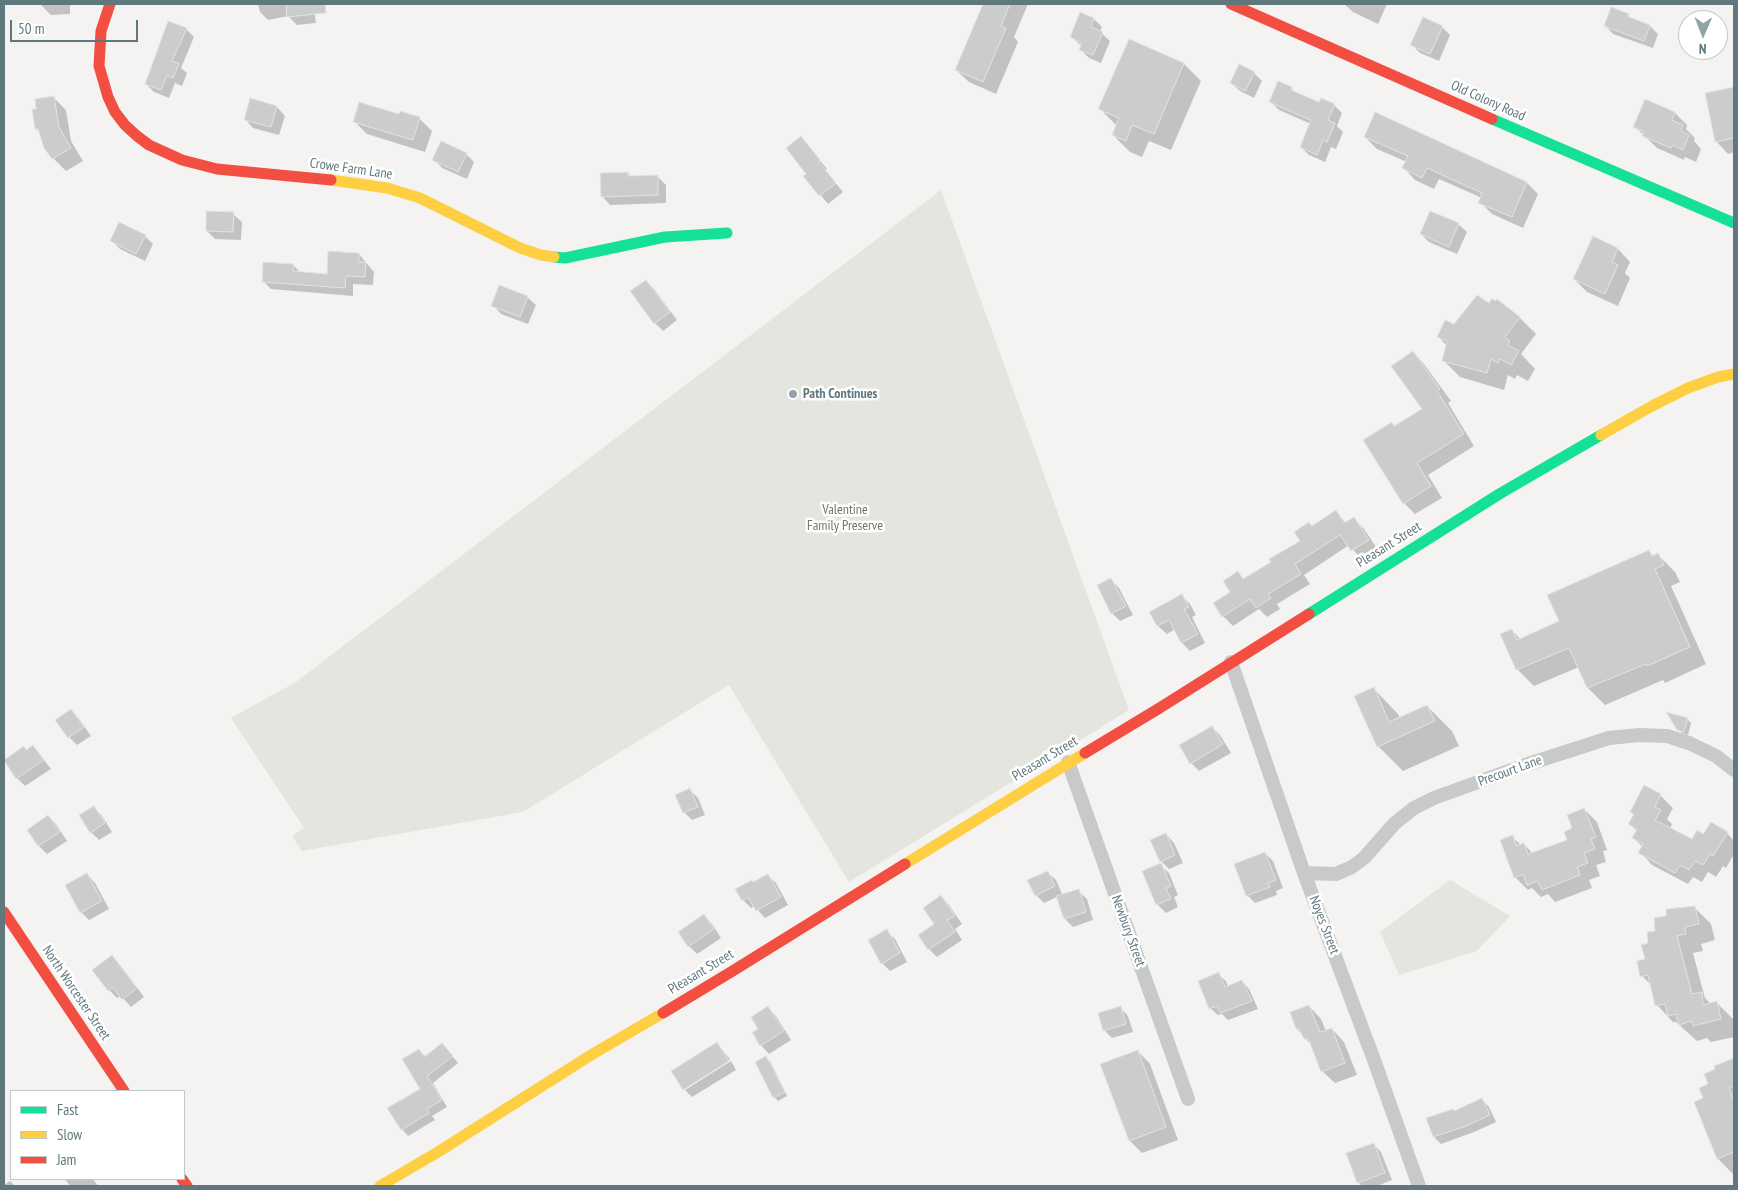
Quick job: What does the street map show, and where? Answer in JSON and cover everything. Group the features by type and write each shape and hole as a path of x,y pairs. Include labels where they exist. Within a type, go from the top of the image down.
{"main road":[{"name":"Crowe Farm Lane","path":"110,4 101,31 99,48 99,66 108,97 124,125 149,145 182,160 217,169 317,178 387,188 420,198 494,236 541,255 565,258 665,237 727,233"},
{"name":"Old Colony Road","path":"1231,4 1576,156 1734,223"},
{"name":"Pleasant Street","path":"380,1186 438,1152 591,1055 731,972 1068,762 1158,709 1501,493 1652,406 1688,388 1718,377 1734,374"},
{"name":"North Worcester Street","path":"4,912 123,1090"}],"street":[{"name":"Noyes Street","path":"1231,662 1304,873 1419,1186"},
{"name":"Precourt Lane","path":"1304,873 1336,874 1352,867 1364,858 1395,823 1414,808 1434,798 1525,764 1609,738 1640,735 1667,736 1689,743 1716,756 1734,770"},
{"name":"Newbury Street","path":"1068,762 1188,1099"}],"green space":[{"name":"Valentine Family Preserve","path":"941,190 1129,710 849,882 729,685 523,812 302,851 292,836 304,828 231,718 296,682"},
{"path":"1450,880 1510,916 1477,951 1399,975 1380,932"}],"building":[{"path":"286,4 325,4 326,13 287,17"},
{"path":"983,4 1010,4 1001,26 1006,28 983,82 955,70"},
{"path":"1611,7 1650,25 1644,41 1604,26"},
{"path":"1080,12 1094,18 1091,27 1103,32 1093,55 1079,50 1082,43 1070,37"},
{"path":"1423,17 1443,26 1430,54 1410,45"},
{"path":"168,21 187,28 172,61 179,64 173,78 167,76 161,90 145,84"},
{"path":"1129,39 1184,63 1154,134 1132,125 1126,141 1112,135 1119,118 1098,109"},
{"path":"1239,64 1255,72 1245,91 1230,83"},
{"path":"1278,81 1292,87 1291,90 1319,102 1321,98 1335,104 1328,120 1335,123 1327,142 1323,140 1317,155 1300,147 1311,120 1269,102"},
{"path":"1734,87 1734,138 1715,142 1705,93"},
{"path":"54,96 59,127 71,148 52,159 44,148 38,129 35,129 32,109 36,109 35,99"},
{"path":"250,98 277,106 271,127 244,120"},
{"path":"1645,99 1675,112 1672,120 1683,125 1681,131 1689,135 1683,150 1673,145 1671,148 1642,136 1644,132 1633,127"},
{"path":"359,102 399,114 400,111 420,117 413,140 353,122"},
{"path":"1375,112 1527,182 1512,217 1478,203 1482,193 1427,168 1422,178 1402,168 1408,156 1364,137"},
{"path":"801,136 836,183 819,196 803,176 806,174 786,148"},
{"path":"441,141 467,153 458,172 432,160"},
{"path":"628,172 628,176 658,175 658,195 601,197 600,173"},
{"path":"206,211 234,212 233,232 206,231"},
{"path":"1430,211 1459,223 1449,247 1420,234"},
{"path":"119,222 146,235 136,254 110,241"},
{"path":"1593,236 1618,248 1612,262 1618,265 1605,294 1573,279"},
{"path":"328,251 359,253 359,262 366,262 365,277 346,276 345,288 262,282 263,262 294,264 293,271 327,274"},
{"path":"646,280 670,312 654,324 630,291"},
{"path":"499,285 528,296 520,317 491,306"},
{"path":"1477,295 1489,303 1492,298 1495,301 1497,299 1520,317 1505,337 1510,341 1508,345 1519,351 1511,365 1500,359 1498,363 1491,359 1487,373 1442,361 1447,341 1437,337 1445,320 1454,324"},
{"path":"1413,351 1440,389 1437,391 1464,434 1417,463 1431,486 1403,504 1363,440 1392,422 1394,426 1422,409 1391,366"},
{"path":"1336,510 1344,523 1354,517 1369,540 1351,551 1340,535 1295,564 1301,574 1268,594 1271,598 1256,608 1250,599 1222,617 1213,603 1230,592 1223,581 1238,571 1243,579 1271,562 1269,559 1300,541 1294,532 1309,522 1312,526"},
{"path":"1649,550 1652,556 1658,553 1664,565 1655,569 1690,647 1647,666 1646,664 1587,688 1569,648 1516,670 1500,634 1512,629 1517,640 1559,621 1547,595"},
{"path":"1111,578 1126,606 1111,614 1097,585"},
{"path":"1182,594 1189,607 1184,609 1198,634 1181,643 1169,620 1157,626 1149,612"},
{"path":"1374,687 1389,722 1427,705 1435,721 1377,747 1354,696"},
{"path":"71,709 84,727 68,738 55,720"},
{"path":"1666,712 1688,718 1684,732 1677,730"},
{"path":"1212,726 1223,744 1190,764 1179,745"},
{"path":"33,745 44,760 16,779 4,760 24,746 26,750"},
{"path":"1644,785 1661,794 1655,807 1661,810 1655,820 1692,839 1697,830 1703,834 1711,822 1728,832 1713,856 1710,854 1703,865 1695,861 1689,870 1680,865 1675,873 1638,853 1643,844 1632,838 1637,829 1628,824 1634,814 1630,812"},
{"path":"690,788 698,807 683,813 675,795"},
{"path":"94,806 105,823 90,833 79,815"},
{"path":"1584,808 1596,837 1591,839 1595,849 1584,853 1588,863 1577,867 1580,875 1542,890 1538,881 1527,885 1523,874 1514,878 1500,840 1513,835 1516,846 1524,843 1528,854 1567,840 1564,832 1572,828 1567,815"},
{"path":"48,815 60,832 38,846 27,830"},
{"path":"1166,833 1175,855 1160,862 1150,840"},
{"path":"1265,852 1276,880 1268,883 1270,887 1246,896 1234,864"},
{"path":"1161,863 1171,886 1166,888 1171,899 1156,905 1142,871"},
{"path":"1048,871 1055,886 1035,896 1027,880"},
{"path":"87,873 102,901 80,913 65,885"},
{"path":"768,874 781,897 756,911 748,897 742,901 735,889"},
{"path":"1079,889 1086,912 1064,919 1056,896"},
{"path":"941,895 955,916 947,920 955,932 928,950 918,935 934,924 923,908"},
{"path":"1695,906 1699,924 1685,927 1686,934 1677,936 1692,994 1702,992 1703,1005 1717,1001 1721,1019 1693,1026 1691,1021 1679,1025 1676,1014 1668,1016 1665,1004 1655,1006 1648,975 1640,977 1637,961 1645,959 1641,945 1648,943 1647,932 1655,931 1654,918 1666,916 1666,909"},
{"path":"704,914 714,929 688,947 678,932"},
{"path":"887,929 900,953 881,964 868,940"},
{"path":"112,955 137,988 122,1000 113,987 108,991 92,970"},
{"path":"1219,972 1225,987 1242,980 1252,1001 1220,1013 1217,1006 1209,1009 1198,981"},
{"path":"1309,1005 1320,1032 1332,1028 1345,1063 1321,1072 1308,1038 1304,1039 1299,1028 1296,1029 1290,1012"},
{"path":"768,1006 784,1031 760,1046 752,1032 758,1029 751,1017"},
{"path":"1121,1006 1126,1024 1103,1031 1098,1013"},
{"path":"717,1042 729,1061 683,1090 671,1071"},
{"path":"442,1043 453,1056 427,1076 442,1100 427,1109 429,1113 401,1130 387,1108 420,1089 402,1059 419,1049 424,1057"},
{"path":"1138,1050 1166,1127 1129,1141 1100,1064"},
{"path":"766,1056 785,1092 773,1098 755,1062"},
{"path":"1734,1058 1734,1086 1729,1088 1734,1101 1734,1152 1717,1159 1694,1102 1703,1098 1699,1088 1708,1084 1704,1074 1715,1069 1714,1066"},
{"path":"1482,1098 1490,1115 1466,1126 1433,1137 1426,1118 1453,1109 1454,1111"},
{"path":"1374,1143 1385,1173 1357,1183 1346,1153"}],"traffic: fast":[{"path":"1492,119 1734,223"},
{"path":"554,257 565,258 665,237 727,233"},
{"path":"1309,614 1501,493 1601,435"}],"traffic: slow":[{"path":"331,180 387,188 420,198 520,248 554,257"},
{"path":"1601,435 1688,388 1718,377 1734,374"},
{"path":"905,864 1085,753"},
{"path":"380,1186 438,1152 591,1055 663,1013"}],"traffic: jam":[{"path":"110,4 101,31 99,66 108,97 115,112 137,136 149,145 182,160 217,169 331,180"},
{"path":"1231,4 1492,119"},
{"path":"1085,753 1309,614"},
{"path":"663,1013 905,864"},
{"path":"4,912 123,1090"},
{"path":"183,1180 187,1186"}],"place":[{"name":"Path Continues","path":"793,394"}]}
